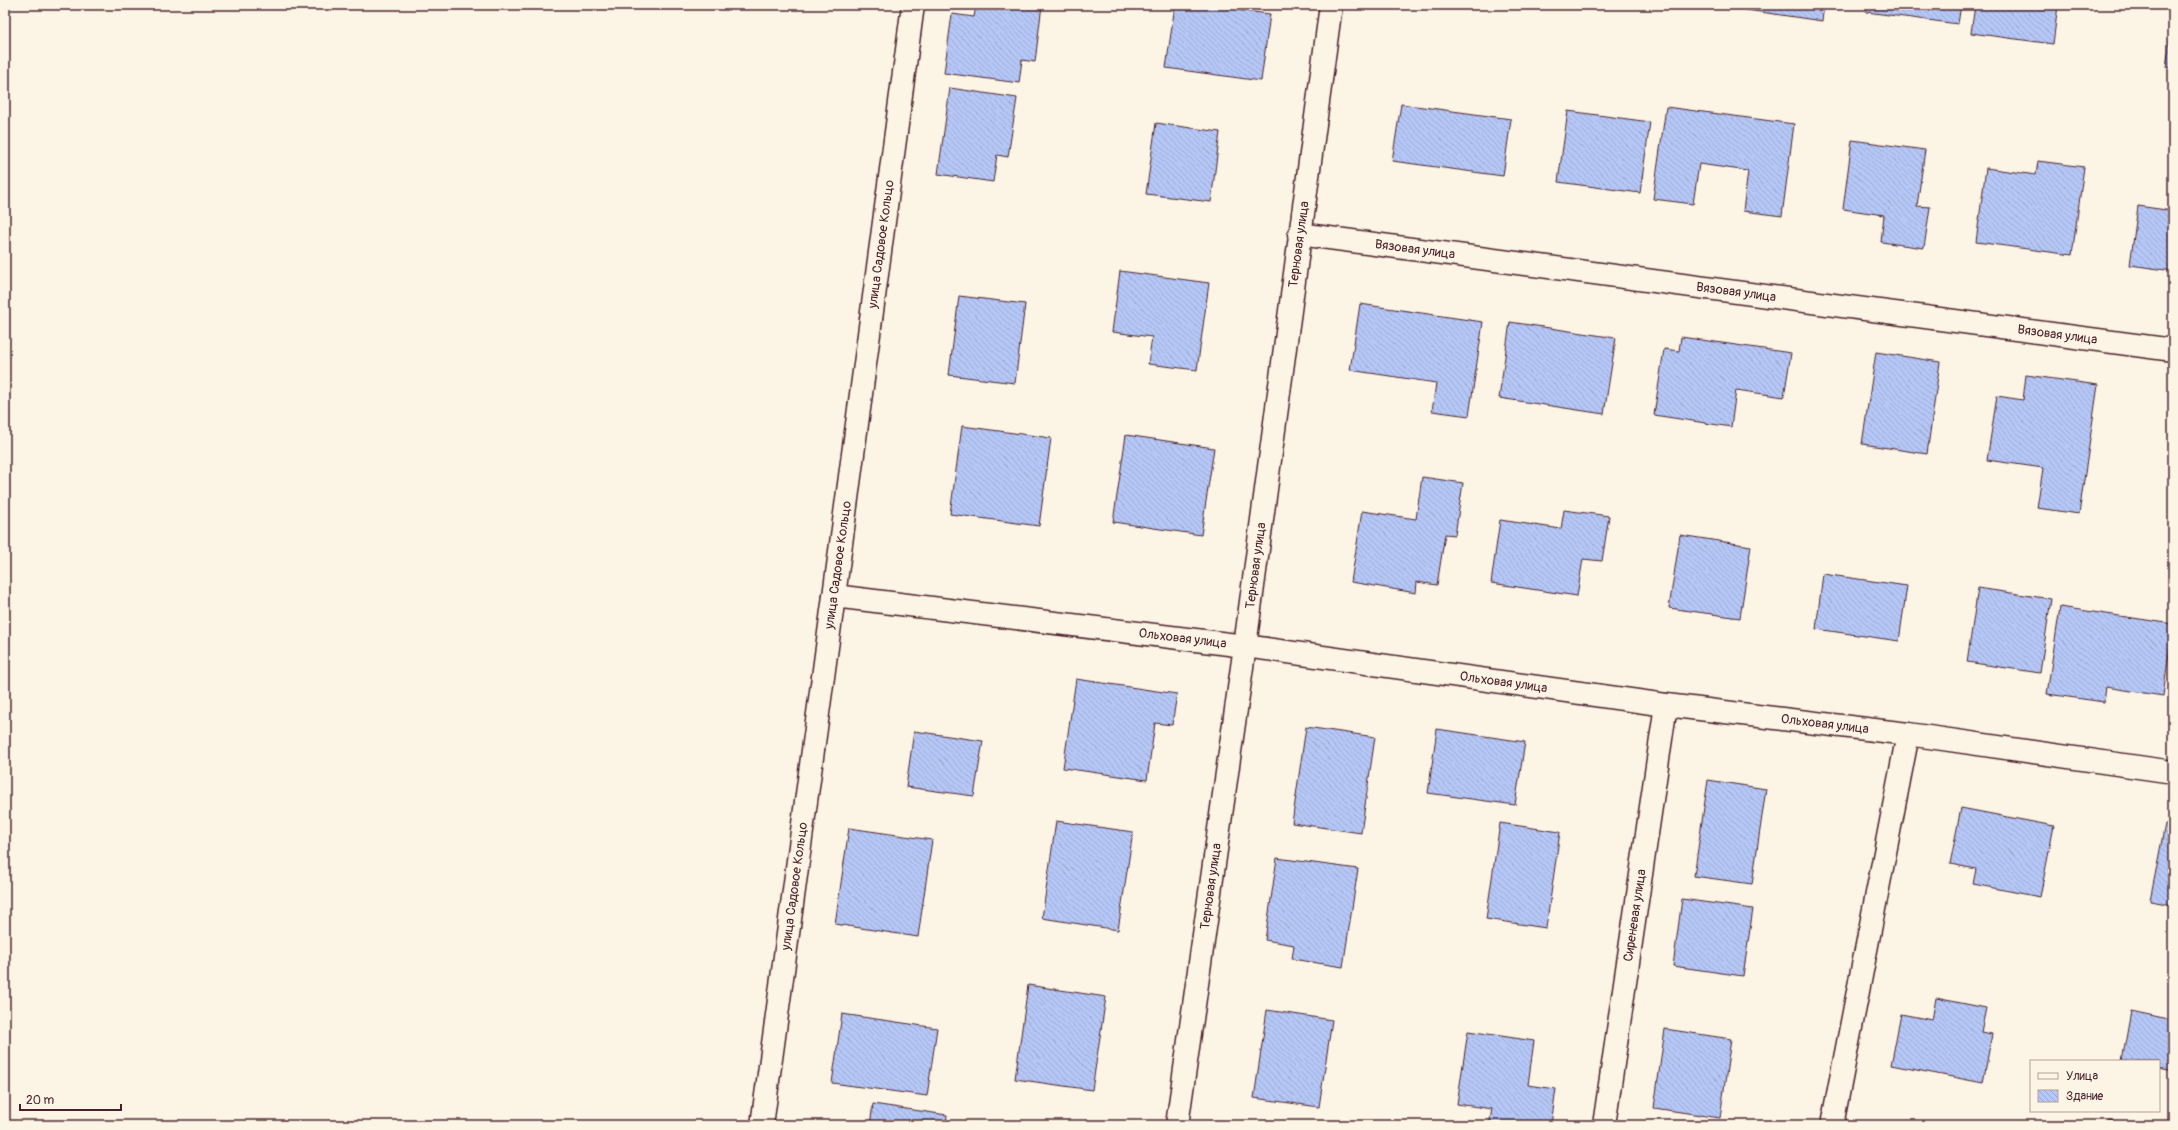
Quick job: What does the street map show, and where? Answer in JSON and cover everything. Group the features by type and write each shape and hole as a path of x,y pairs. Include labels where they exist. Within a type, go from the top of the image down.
{"street":[{"name":"улица Садовое Кольцо","path":"762,1125 913,5"},
{"name":"Терновая улица","path":"1177,1125 1245,646 1299,234 1331,5"},
{"name":"Вязовая улица","path":"1299,234 2173,350"},
{"name":"Ольховая улица","path":"834,596 1245,646 1666,705 1908,734 2173,772"},
{"name":"Сиреневая улица","path":"1604,1125 1666,705"},
{"path":"1832,1125 1908,734"}],"building":[{"path":"976,5 1042,5 1035,62 1022,60 1019,83 944,73 952,14 974,17"},
{"path":"1175,5 1237,5 1237,10 1270,14 1261,81 1166,68"},
{"path":"1712,5 1824,5 1822,21"},
{"path":"1867,5 1961,5 1958,24 1866,12"},
{"path":"1975,5 2058,5 2053,44 1971,33"},
{"path":"2173,19 2173,68 2166,67"},
{"path":"950,88 1017,98 1008,157 997,155 993,182 938,174"},
{"path":"1401,104 1511,119 1503,176 1392,161"},
{"path":"1666,107 1794,124 1782,216 1743,211 1748,171 1699,164 1693,204 1653,199"},
{"path":"1568,111 1650,122 1640,193 1558,182"},
{"path":"1156,123 1220,132 1211,202 1146,194"},
{"path":"1852,140 1925,150 1917,206 1930,207 1924,248 1881,242 1884,215 1843,209"},
{"path":"2038,161 2084,167 2072,255 1976,242 1986,168 2036,175"},
{"path":"2138,206 2173,211 2173,271 2130,265"},
{"path":"1120,271 1209,283 1197,370 1148,364 1152,337 1112,332"},
{"path":"959,296 1025,304 1015,383 949,375"},
{"path":"1360,304 1483,322 1469,416 1432,411 1436,383 1350,370"},
{"path":"1510,322 1616,338 1604,414 1499,398"},
{"path":"1681,337 1791,353 1784,397 1736,390 1731,427 1654,415 1664,349 1679,351"},
{"path":"1876,352 1940,362 1927,454 1862,444"},
{"path":"2026,375 2098,385 2079,514 2037,508 2043,468 1987,460 1997,396 2023,400"},
{"path":"962,426 1051,438 1039,526 950,514"},
{"path":"1126,435 1214,448 1201,535 1113,522"},
{"path":"1422,477 1463,483 1455,535 1445,534 1437,585 1417,582 1416,593 1351,582 1362,511 1416,519"},
{"path":"1564,510 1609,516 1602,561 1583,559 1577,596 1491,583 1500,520 1561,529"},
{"path":"1680,535 1751,546 1740,618 1669,608"},
{"path":"1823,574 1907,586 1899,641 1816,629"},
{"path":"1978,588 2051,599 2040,673 1967,662"},
{"path":"2060,607 2173,624 2163,696 2106,687 2104,702 2047,694"},
{"path":"1076,679 1177,694 1172,725 1155,723 1147,780 1063,768"},
{"path":"1306,727 1375,737 1361,833 1292,823"},
{"path":"1437,729 1525,742 1515,805 1428,793"},
{"path":"914,731 983,741 974,796 906,787"},
{"path":"1708,780 1766,789 1752,884 1694,876"},
{"path":"1961,808 2054,826 2040,897 1973,884 1976,869 1950,864"},
{"path":"1056,821 1133,832 1118,930 1042,918"},
{"path":"1500,823 1560,832 1546,928 1486,919"},
{"path":"2165,824 2173,825 2173,905 2150,901"},
{"path":"849,828 932,840 918,937 835,924"},
{"path":"1277,858 1358,869 1343,967 1292,959 1294,945 1265,940"},
{"path":"1682,899 1753,909 1743,976 1673,966"},
{"path":"1028,985 1106,997 1092,1090 1015,1079"},
{"path":"1936,998 1986,1008 1981,1032 1992,1034 1983,1083 1891,1065 1901,1014 1932,1020"},
{"path":"1267,1010 1332,1020 1319,1107 1254,1098"},
{"path":"2131,1011 2173,1020 2173,1071 2160,1068 2160,1060 2122,1060"},
{"path":"842,1014 937,1028 927,1096 832,1083"},
{"path":"1665,1029 1731,1039 1720,1118 1654,1108"},
{"path":"1468,1031 1534,1041 1528,1085 1556,1089 1551,1125 1489,1125 1492,1109 1457,1104"},
{"path":"873,1104 947,1115 946,1125 870,1125"},
{"path":"2109,1120 2135,1125 2108,1125"}]}
